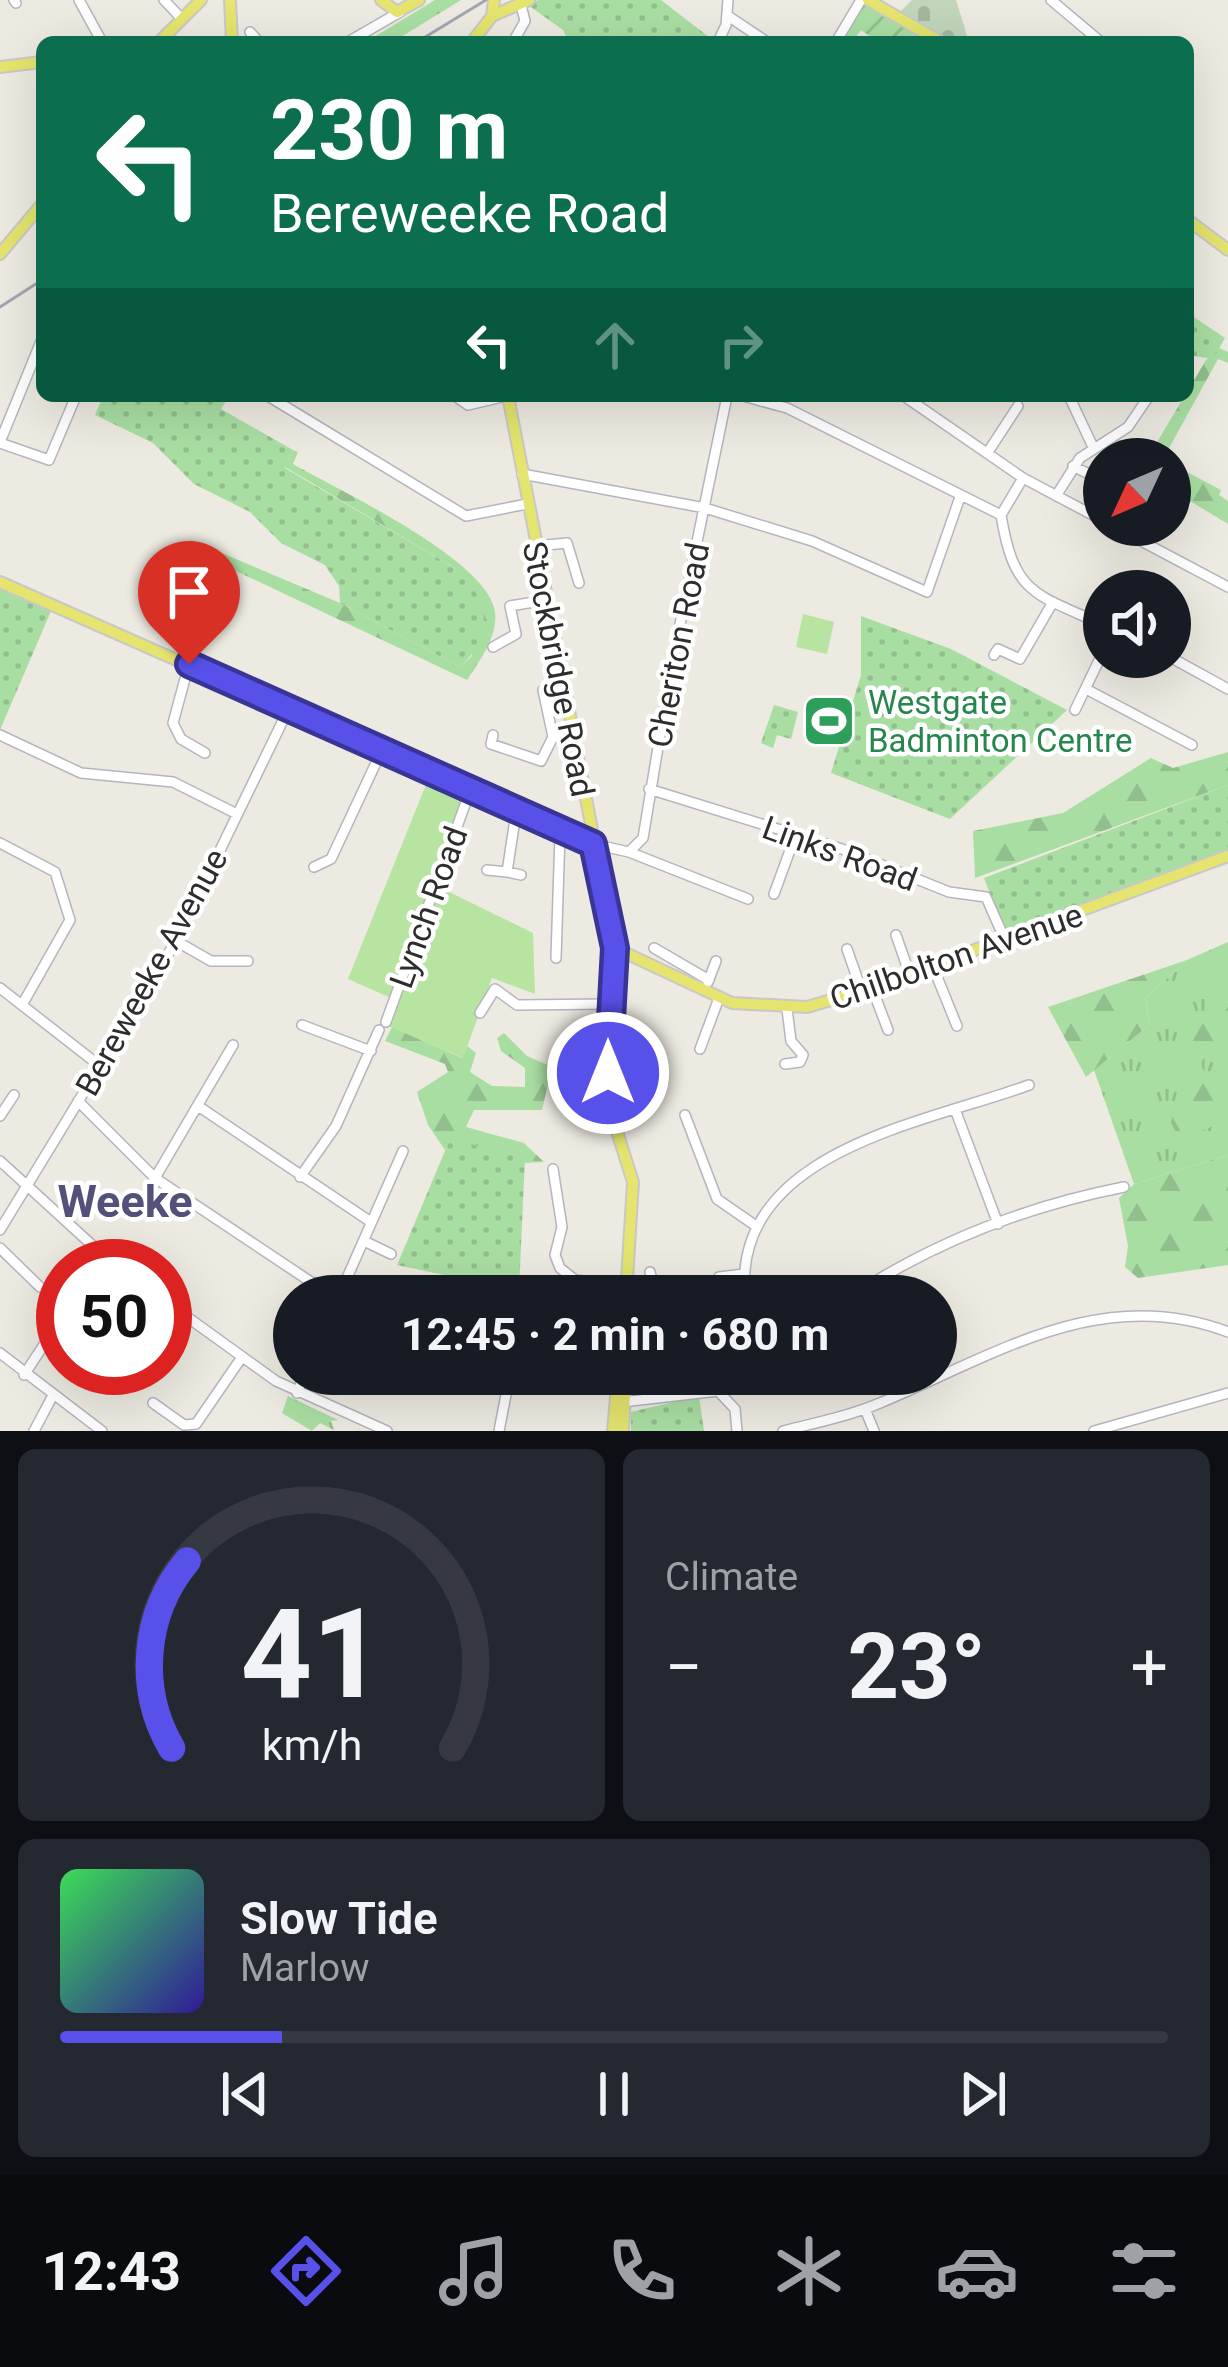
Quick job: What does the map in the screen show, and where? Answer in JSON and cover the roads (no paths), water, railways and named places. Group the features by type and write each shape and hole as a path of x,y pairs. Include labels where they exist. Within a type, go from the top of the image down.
{"main road":[{"path":"165,36 201,0"},
{"path":"230,0 232,36"},
{"path":"384,4 400,12 419,0"},
{"path":"865,0 930,36"},
{"path":"476,36 493,9 525,2"},
{"path":"0,67 36,63"},
{"path":"0,254 36,211"},
{"path":"1194,224 1228,250"},
{"name":"Stockbridge Road","path":"508,402 615,948 608,1004 610,1098 633,1182 630,1275"},
{"path":"0,582 289,708 560,834 593,844"},
{"name":"Chilbolton Avenue","path":"615,948 707,986 719,998 787,1009 867,990 1228,856"},
{"path":"613,1431 620,1395"},
{"path":"620,1402 623,1431"}],"street":[{"path":"80,0 99,36"},
{"path":"164,0 182,18"},
{"path":"720,36 728,0"},
{"path":"840,36 865,0"},
{"path":"1051,0 1094,36"},
{"path":"518,36 526,15 525,2"},
{"path":"380,24 384,4"},
{"path":"359,36 400,12"},
{"path":"728,16 758,36"},
{"path":"36,354 0,443 49,460 73,402"},
{"path":"278,402 466,516 527,504"},
{"name":"Cheriton Road","path":"629,852 643,838 726,402"},
{"path":"767,402 1001,515"},
{"path":"913,402 1023,478 1083,510"},
{"path":"1072,402 1089,438"},
{"path":"1110,438 1128,428 1145,402"},
{"path":"988,452 1018,406"},
{"path":"1056,496 1083,456"},
{"path":"1073,466 1083,471"},
{"path":"522,474 705,508 812,541 927,592 961,497"},
{"path":"1023,478 1001,515 1008,560 1021,582 1083,615"},
{"path":"536,546 567,543 579,583"},
{"path":"1151,546 1228,586"},
{"path":"493,647 516,634 510,606 546,600"},
{"path":"994,656 998,649 1020,659 1053,602"},
{"path":"189,664 173,723 181,739 205,753"},
{"path":"1191,669 1228,689"},
{"path":"1076,710 1092,678"},
{"path":"1087,689 1192,745"},
{"path":"493,735 491,744 542,760 553,737 543,690"},
{"name":"Bereweeke Avenue","path":"0,1230 176,941 289,708"},
{"path":"553,737 572,730"},
{"path":"0,735 81,772 173,782 237,814"},
{"path":"314,867 332,859 382,750"},
{"name":"Links Road","path":"650,789 796,834 949,892 986,897 1005,940"},
{"name":"Lynch Road","path":"300,1177 336,1126 383,1026 470,791"},
{"path":"507,872 516,813"},
{"path":"556,958 560,834"},
{"path":"774,894 796,834"},
{"path":"0,843 56,872 70,920 22,1005"},
{"path":"593,844 629,852 748,899"},
{"path":"487,870 521,875"},
{"path":"896,935 910,975"},
{"path":"176,941 211,961 248,961"},
{"path":"654,948 707,986 716,962"},
{"path":"847,949 888,1030"},
{"path":"933,967 957,1026"},
{"path":"0,988 100,1066"},
{"path":"480,1013 495,989 518,1005 608,1004"},
{"path":"700,1049 719,998"},
{"path":"785,1064 800,1062 803,1055 791,1041 787,1009"},
{"path":"302,1025 371,1051"},
{"path":"155,1178 232,1045"},
{"path":"736,1275 744,1274 756,1226 779,1193 826,1157 1029,1084"},
{"path":"0,1116 14,1095"},
{"path":"566,1109 581,1114 610,1098"},
{"path":"78,1101 155,1178 304,1275"},
{"path":"198,1106 368,1220"},
{"path":"956,1112 998,1224"},
{"path":"685,1115 717,1199 756,1226"},
{"path":"347,1275 403,1151"},
{"path":"0,1161 86,1239"},
{"path":"553,1169 562,1228 555,1255 569,1275"},
{"path":"883,1275 1065,1199 1124,1187"},
{"path":"364,1241 392,1254"},
{"path":"0,1248 36,1283"},
{"path":"783,1431 865,1409 984,1352 1084,1321 1174,1315 1228,1332"},
{"path":"192,1321 273,1377"},
{"path":"0,1353 102,1431"},
{"path":"24,1375 36,1357"},
{"path":"153,1403 184,1425 196,1424 242,1357"},
{"path":"1094,1431 1228,1394"},
{"path":"302,1395 387,1431"},
{"path":"499,1431 506,1395"},
{"path":"620,1402 668,1395"},
{"path":"724,1395 735,1409 737,1431"},
{"path":"34,1431 52,1397"},
{"path":"865,1409 874,1431"}],"railway":[{"path":"427,36 486,0"},
{"path":"0,307 36,284"}],"place":[{"name":"Westgate Badminton Centre","path":"829,721"}],"district":[{"name":"Weeke","path":"125,1201"}]}
